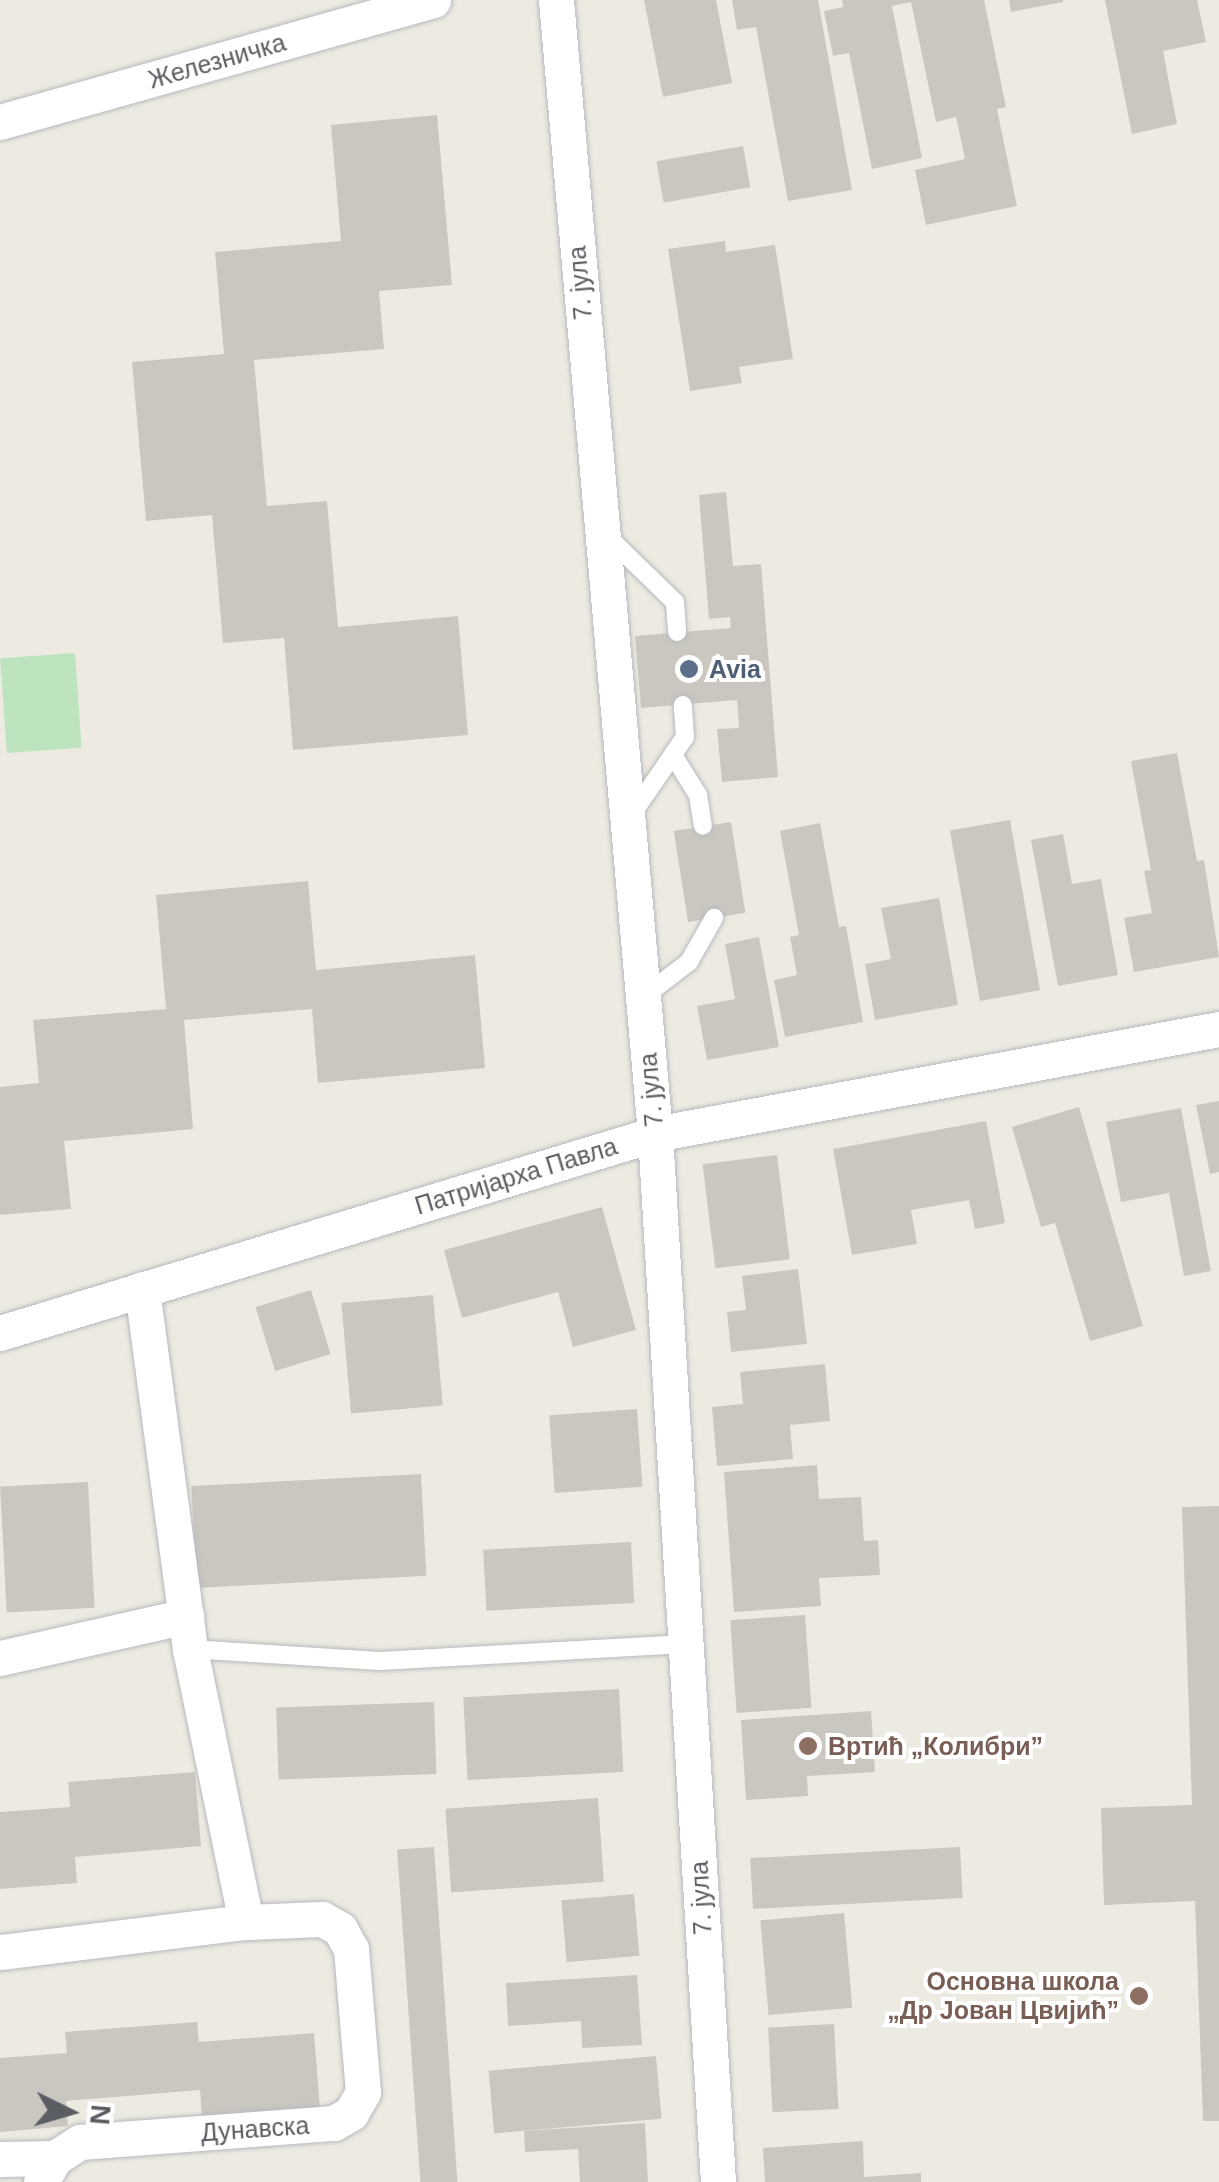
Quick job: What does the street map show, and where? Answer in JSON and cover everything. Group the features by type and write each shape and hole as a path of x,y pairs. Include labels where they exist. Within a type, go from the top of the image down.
{"street":[{"name":"Железничка","path":"0,122 433,0"},
{"name":"7. јула","path":"556,0 655,1134 718,2182"},
{"name":"Патријарха Павла","path":"0,1333 655,1134 1219,1030"},
{"path":"142,1290 188,1633 246,1922"},
{"path":"0,1658 188,1633"},
{"name":"Дунавска","path":"0,1952 246,1922 322,1919 340,1930 351,1949 363,2092 351,2113 334,2124 80,2142 48,2170 0,2159"}],"lane":[{"path":"602,532 674,602 677,632"},
{"path":"628,820 686,737 683,705"},
{"path":"673,755 698,796 703,826"},
{"path":"643,997 689,962 714,918"},
{"path":"188,1633 380,1661 686,1644"}],"green space":[{"path":"75,653 82,748 7,753 0,658"}],"building":[{"path":"644,0 716,0 732,83 663,97"},
{"path":"732,0 818,0 852,190 788,201 756,27 737,30"},
{"path":"842,0 984,0 1006,107 997,109 1017,206 926,225 915,170 965,159 956,117 936,122 911,2 892,6 922,158 872,169 849,53 833,56 824,11 843,7"},
{"path":"1009,0 1063,0 1063,2 1011,12"},
{"path":"1105,0 1197,0 1206,42 1163,51 1177,124 1132,134"},
{"path":"437,115 452,285 379,291 384,349 254,360 267,506 327,501 338,627 458,616 468,735 293,750 284,638 223,643 212,515 146,521 132,362 224,354 215,252 341,241 331,125"},
{"path":"743,146 750,187 664,203 656,161"},
{"path":"725,241 726,252 775,245 793,359 739,367 742,383 690,391 668,249"},
{"path":"726,492 733,566 761,564 778,777 722,782 717,729 739,728 737,700 641,708 635,636 731,628 730,617 709,619 699,495"},
{"path":"1177,753 1197,861 1204,860 1219,957 1134,972 1124,918 1152,913 1144,871 1151,870 1131,761"},
{"path":"1010,820 1040,990 980,1001 950,831"},
{"path":"731,822 745,913 688,922 674,831"},
{"path":"820,823 839,927 846,926 863,1022 785,1037 774,980 797,975 790,937 799,935 780,831"},
{"path":"1063,834 1072,884 1101,879 1118,975 1058,986 1031,840"},
{"path":"308,881 316,970 475,955 485,1068 318,1083 312,1009 184,1020 193,1129 64,1141 71,1209 0,1215 0,1087 39,1083 33,1020 166,1009 156,895"},
{"path":"939,898 958,1005 875,1020 865,964 891,959 881,908"},
{"path":"759,937 779,1047 707,1060 697,1006 735,999 725,944"},
{"path":"1219,1101 1219,1172 1210,1174 1196,1105"},
{"path":"1079,1107 1143,1326 1090,1341 1055,1223 1041,1227 1012,1127"},
{"path":"1181,1108 1211,1271 1184,1276 1169,1193 1121,1202 1106,1122"},
{"path":"986,1121 1005,1223 975,1229 969,1200 911,1210 917,1244 852,1255 833,1149"},
{"path":"777,1155 790,1259 715,1268 703,1164"},
{"path":"602,1207 636,1330 573,1347 558,1292 462,1318 444,1250"},
{"path":"798,1269 807,1344 731,1352 727,1312 746,1310 742,1276"},
{"path":"311,1290 331,1354 275,1371 256,1307"},
{"path":"433,1295 443,1406 351,1414 341,1303"},
{"path":"825,1364 830,1421 790,1425 793,1459 717,1466 712,1407 743,1404 740,1372"},
{"path":"637,1409 642,1487 555,1493 549,1415"},
{"path":"817,1465 819,1499 861,1497 864,1541 878,1540 880,1575 819,1578 821,1606 734,1612 724,1472"},
{"path":"421,1474 426,1576 197,1588 191,1486"},
{"path":"88,1482 95,1608 7,1612 0,1487"},
{"path":"1219,1506 1219,2121 1203,2121 1195,1901 1104,1905 1101,1808 1192,1805 1182,1507"},
{"path":"631,1542 634,1603 486,1611 483,1550"},
{"path":"805,1615 811,1708 737,1713 730,1620"},
{"path":"619,1689 623,1772 468,1780 463,1697"},
{"path":"434,1702 437,1774 279,1779 276,1708"},
{"name":"Вртић „Колибри”","path":"871,1711 875,1772 807,1776 808,1796 746,1800 741,1720"},
{"path":"195,1772 201,1846 75,1857 77,1883 0,1889 0,1812 70,1807 68,1782"},
{"path":"598,1798 604,1882 451,1892 445,1809"},
{"path":"434,1847 457,2182 420,2182 397,1850"},
{"path":"960,1847 963,1898 753,1909 750,1858"},
{"path":"634,1894 639,1956 567,1962 561,1900"},
{"path":"844,1913 852,2008 769,2015 760,1920"},
{"path":"637,1975 642,2045 582,2048 581,2021 508,2026 506,1983"},
{"path":"197,2022 199,2042 314,2033 320,2109 202,2119 200,2090 66,2101 68,2126 0,2132 0,2058 67,2053 65,2032"},
{"path":"834,2024 838,2109 773,2112 768,2027"},
{"path":"656,2056 661,2119 494,2133 489,2071"},
{"path":"645,2123 648,2182 580,2182 578,2149 525,2152 524,2131"},
{"path":"863,2141 864,2177 921,2173 921,2182 765,2182 763,2148"}],"place":[{"name":"Avia","path":"689,669"},
{"name":"Вртић „Колибри”","path":"808,1746"},
{"name":"Основна школа „Др Јован Цвијић”","path":"1139,1996"}]}
